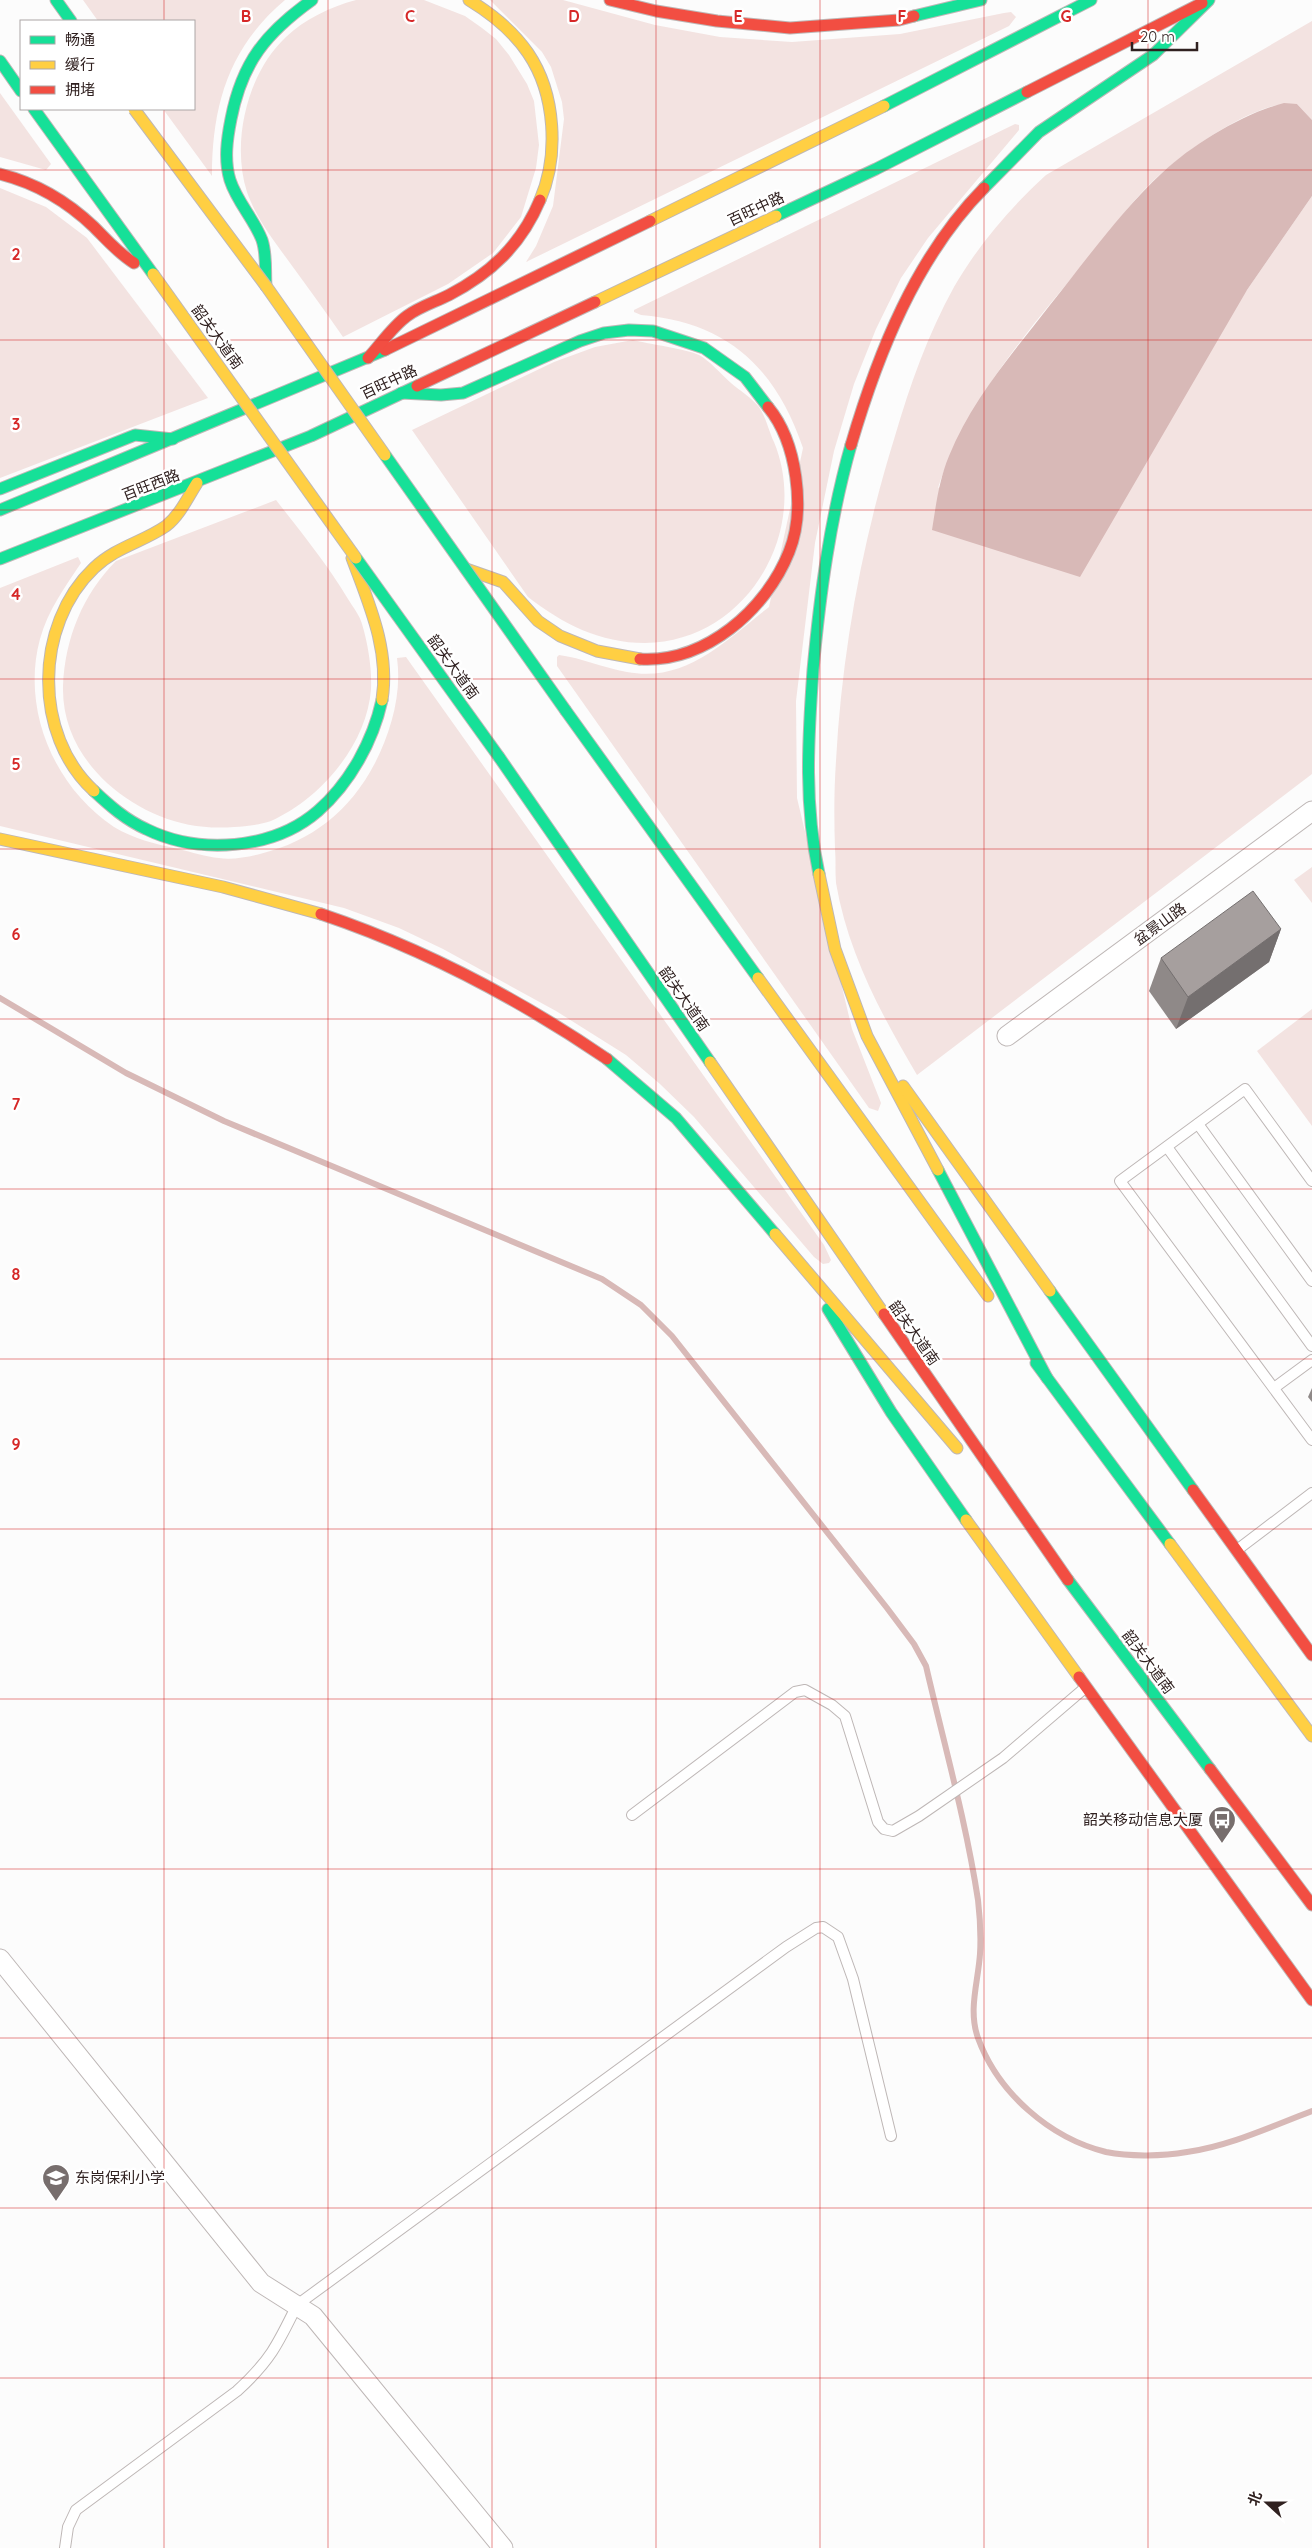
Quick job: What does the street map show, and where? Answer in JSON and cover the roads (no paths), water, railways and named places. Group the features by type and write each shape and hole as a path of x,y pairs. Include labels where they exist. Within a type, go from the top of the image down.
{"main road":[{"path":"56,0 70,20"},
{"path":"266,286 263,241 240,201 231,181 226,162 230,120 235,91 247,64 279,25 312,0"},
{"path":"368,358 408,316 480,278 500,262 518,242 532,222 542,199 552,145 550,110 541,78 532,61 498,21 469,0"},
{"path":"610,0 656,11 717,21 790,28 899,20 981,0"},
{"name":"百旺中路","path":"174,439 291,392 368,358 852,123 1091,0"},
{"path":"1048,1378 867,1036 833,940 815,856 807,750 816,636 828,543 848,457 866,395 890,336 937,246 965,207 1039,132 1153,55 1208,0"},
{"name":"百旺中路","path":"311,436 876,169 1208,0"},
{"path":"0,61 20,90"},
{"path":"135,110 266,286 566,711 1048,1378 1312,1736"},
{"name":"韶关大道南","path":"38,113 499,757 1051,1557 1312,1905"},
{"path":"0,174 27,183 76,210 115,252 153,274"},
{"path":"401,393 461,394 593,337 625,330 648,331 685,340 717,354 732,365 766,399 785,431 796,469 799,490 798,514 786,560 761,602 744,619 698,650 653,659 622,657 594,649 565,638 538,621 503,582 466,569"},
{"path":"0,488 135,435 174,439"},
{"name":"百旺西路","path":"0,558 197,483 311,436"},
{"path":"0,510 174,439"},
{"path":"197,483 168,524 108,554 87,572 74,591 65,610 51,656 49,682 56,734 78,774 92,792 132,824 176,841 204,846 233,844 260,839 291,828 315,814 338,790 357,764 377,718 382,692 382,656 375,620 348,546"},
{"path":"0,839 167,874 290,904 356,926 447,964 545,1018 618,1066 676,1118 703,1147 802,1267 963,1455"},
{"path":"867,1036 1312,1655"},
{"path":"802,1267 891,1412 936,1479 1312,2000"},
{"path":"982,1477 1051,1557"}],"street":[{"name":"盆景山路","path":"1007,1036 1312,811"},
{"path":"0,1959 261,2283 313,2316 503,2548"}],"lane":[{"path":"1312,1181 1245,1089 1120,1181 1312,1440"},
{"path":"1198,1124 1312,1281"},
{"path":"1167,1147 1312,1346"},
{"path":"1274,1388 1312,1360"},
{"path":"1236,1550 1312,1494"},
{"path":"632,1815 800,1690 812,1692 845,1716 880,1825 893,1831 919,1816 1003,1758 1086,1687"},
{"path":"64,2548 68,2527 76,2510 237,2391 260,2370 274,2352 297,2305 786,1947 816,1928 827,1928 842,1943 853,1979 891,2136"}],"waterway":[{"path":"0,998 126,1073 224,1121 602,1279 641,1305 672,1336 887,1608 914,1644 926,1666 961,1812 978,1900 980,1947 974,1996 975,2028 987,2058 999,2077 1028,2110 1065,2136 1106,2152 1126,2155 1157,2155 1203,2149 1251,2135 1312,2111"}],"place":[{"name":"韶关移动信息大厦","path":"1222,1844"},
{"name":"东岗保利小学","path":"56,2202"}]}
